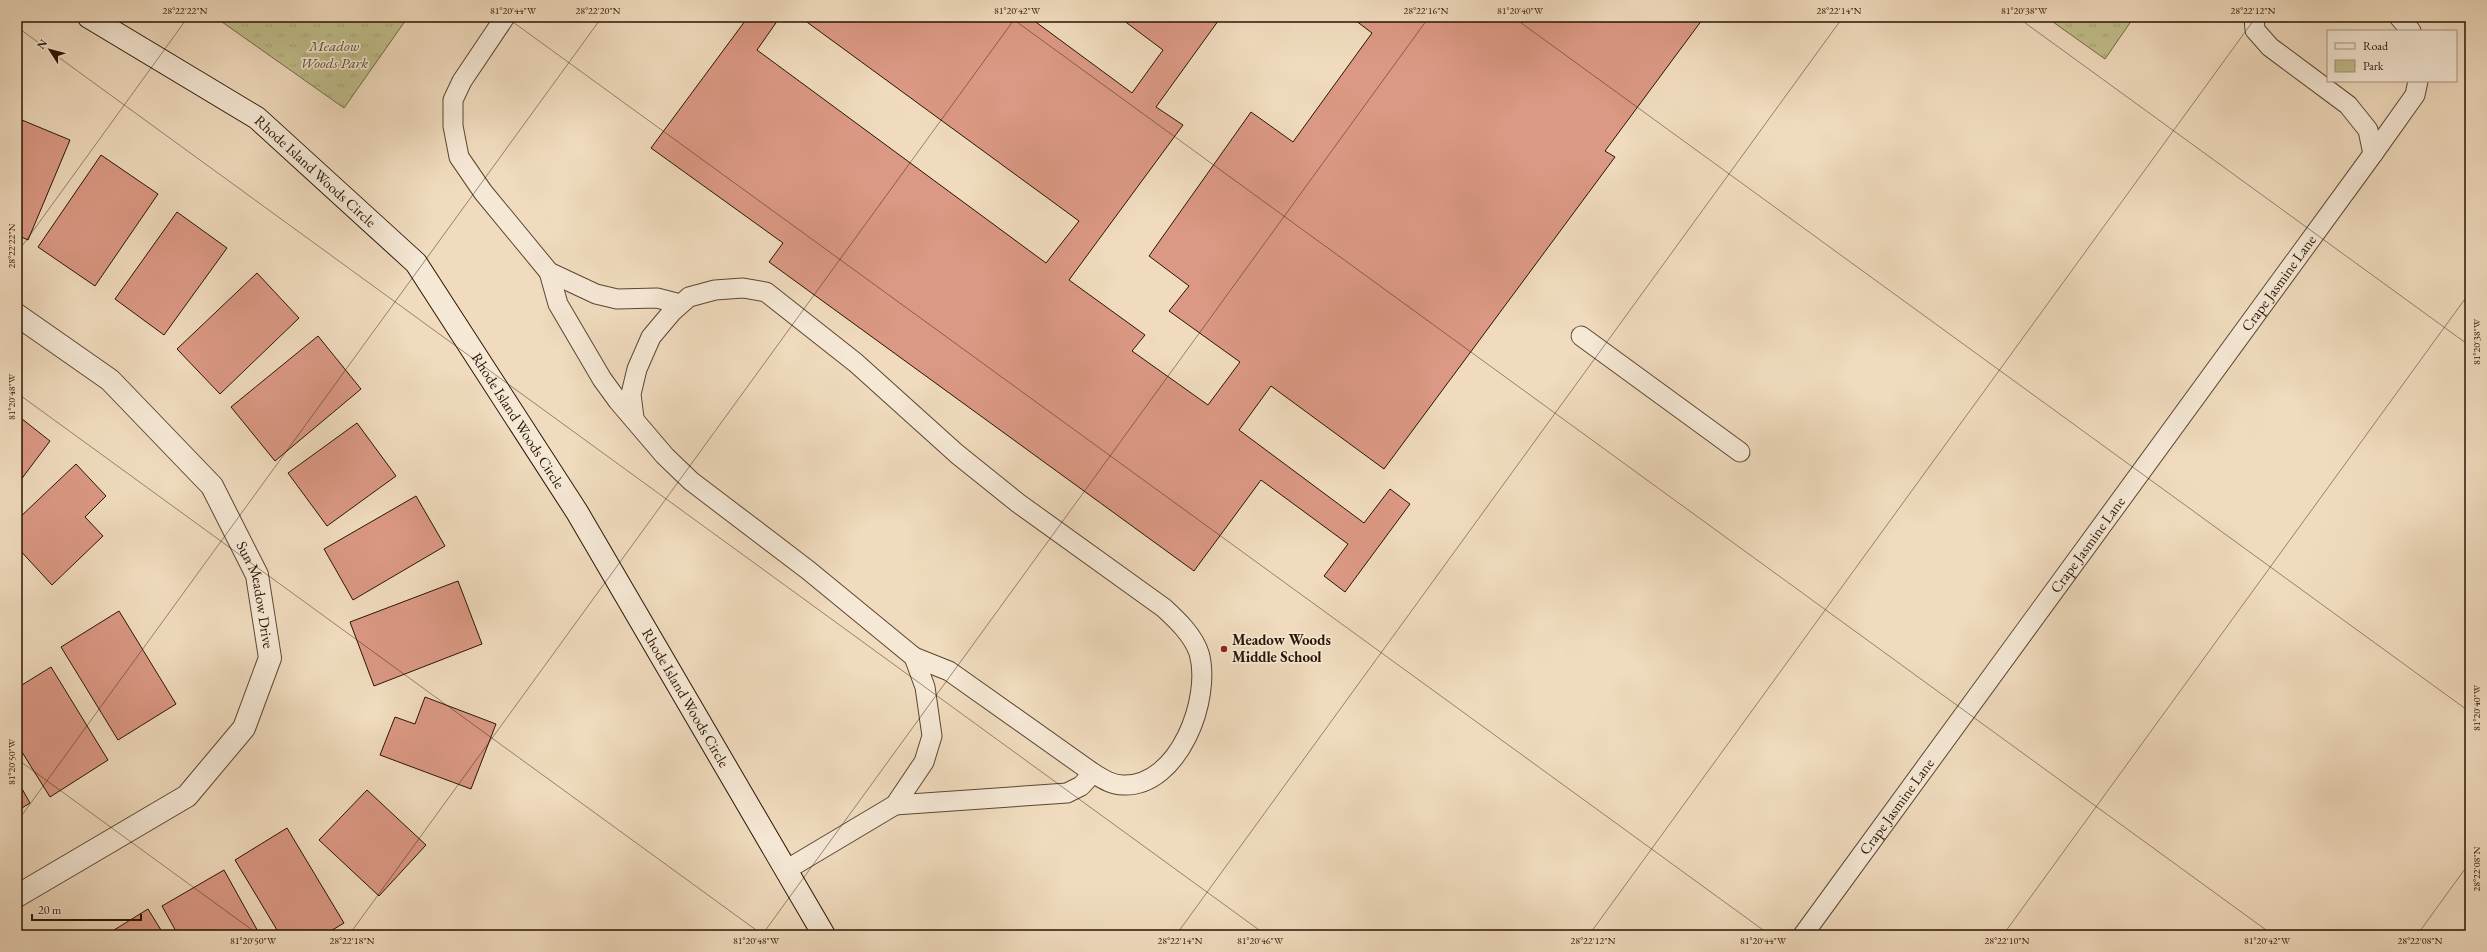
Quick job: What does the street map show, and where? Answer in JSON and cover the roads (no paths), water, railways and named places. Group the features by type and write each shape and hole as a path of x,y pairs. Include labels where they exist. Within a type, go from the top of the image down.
{"street":[{"name":"Rhode Island Woods Circle","path":"89,17 257,118 416,264 577,512 824,935"},
{"name":"Sun Meadow Drive","path":"17,315 110,380 212,486 257,575 270,658 244,728 187,796 17,896"}],"lane":[{"path":"505,17 462,82 453,100 453,126 459,158 483,192 549,272 558,304 602,379 618,401 665,456 691,481 808,570 914,657 949,671 1093,773 1108,782 1124,785 1141,781 1156,774 1168,764 1182,745 1193,725 1199,705 1202,681 1198,652 1183,626 1164,608 1018,503 956,454 856,363 766,292 743,288 715,290 689,297 680,304 651,337 637,369 631,394 634,418"},
{"path":"2254,17 2255,30 2270,48 2348,105 2368,130 2373,154"},
{"path":"2400,17 2410,30"},
{"name":"Crape Jasmine Lane","path":"1803,935 2373,154 2415,95 2418,82"},
{"path":"549,272 596,294 617,300 657,298 680,304"},
{"path":"1581,336 1740,452"},
{"path":"786,870 895,805 924,762 932,736 925,687 914,657"},
{"path":"895,805 1067,793 1081,786 1093,773"}],"place":[{"name":"Meadow Woods Middle School","path":"1224,649"}],"park label":[{"name":"Meadow Woods Park","path":"334,54"}]}
